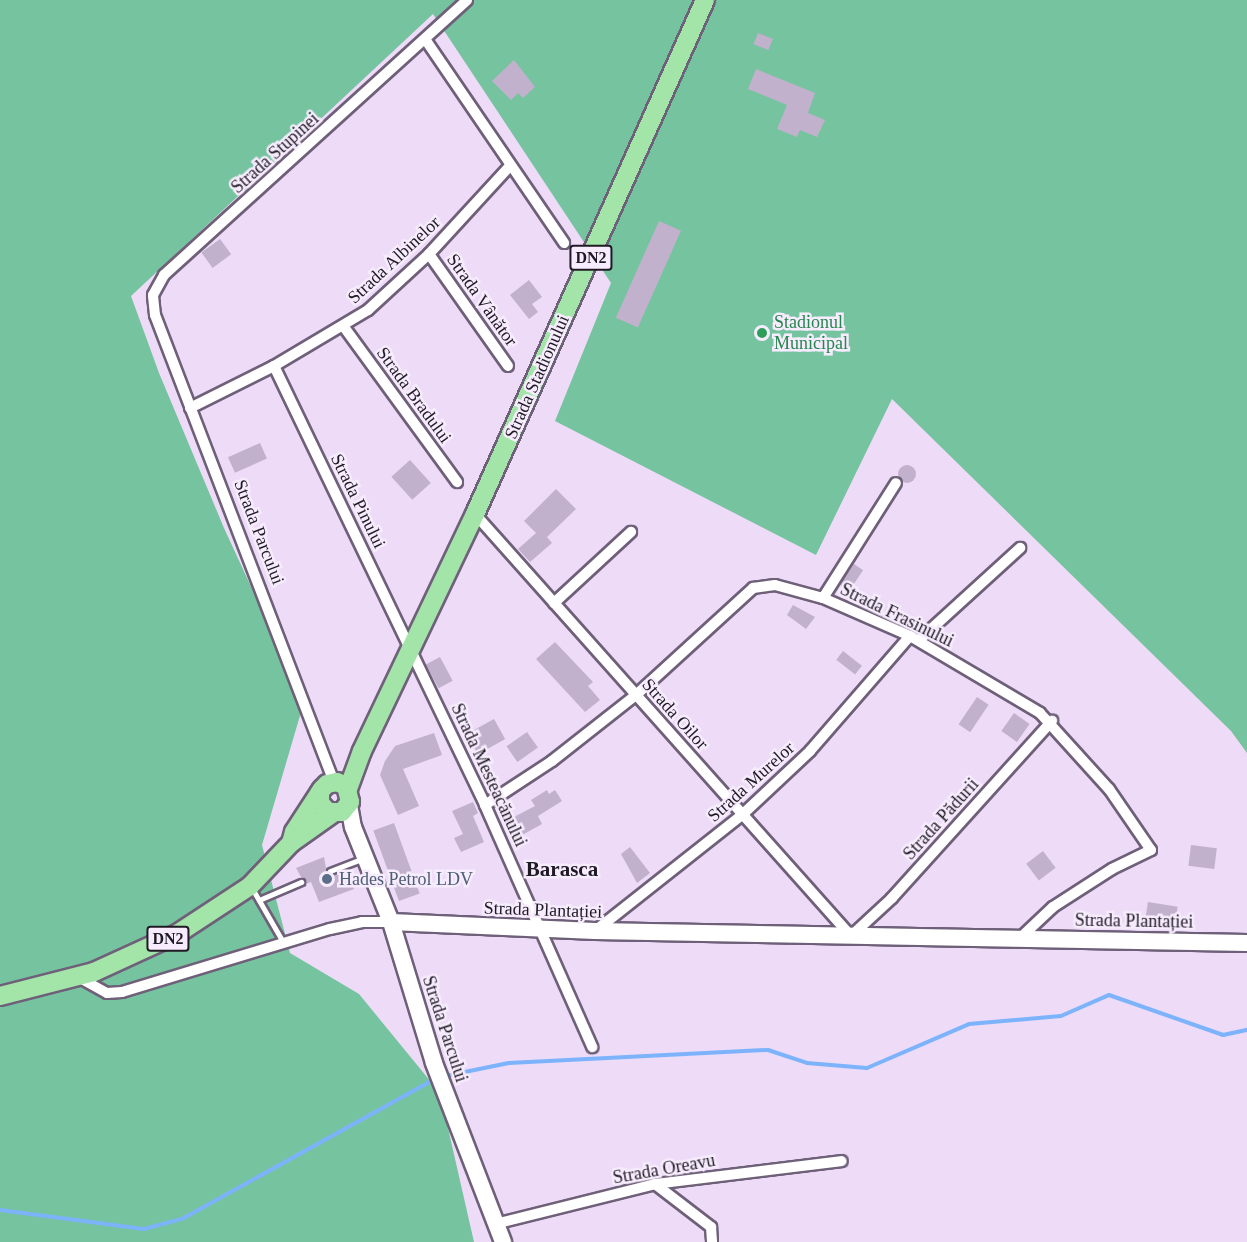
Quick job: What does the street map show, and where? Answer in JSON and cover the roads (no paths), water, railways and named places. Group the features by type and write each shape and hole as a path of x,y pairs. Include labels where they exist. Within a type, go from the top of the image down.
{"main road":[{"name":"Strada Stadionului","path":"337,796 362,751 412,649 475,514 705,0"},
{"name":"Strada Parcului","path":"337,796 366,857 391,922 434,1063 503,1242"},
{"name":"DN2","path":"0,996 78,977 177,934 255,893 291,843 337,796"},
{"name":"Strada Plantației","path":"391,922 543,930 1247,943"}],"street":[{"name":"Strada Stupinei","path":"153,295 164,275 425,39 455,5 467,0"},
{"path":"425,39 564,243"},
{"name":"Strada Albinelor","path":"190,408 274,366 344,327 387,294 429,254 510,166"},
{"name":"Strada Vânător","path":"429,254 508,366"},
{"name":"Strada Parcului","path":"153,295 155,315 337,796"},
{"name":"Strada Bradului","path":"344,327 457,482"},
{"name":"Strada Pinului","path":"274,366 412,649"},
{"path":"823,598 896,483"},
{"name":"Strada Oilor","path":"475,514 851,936"},
{"path":"554,603 631,532"},
{"name":"Strada Murelor","path":"595,931 743,814 830,730 914,638 1020,548"},
{"name":"Strada Frasinului","path":"485,806 560,756 636,695 758,586 776,585 823,598 914,638 1052,721 1109,789 1151,850"},
{"name":"Strada Mesteacănului","path":"412,649 543,930 592,1047"},
{"name":"Strada Pădurii","path":"851,936 892,898 1052,721"},
{"name":"Strada Plantației","path":"1020,938 1053,907 1112,868 1151,850"},
{"name":"Strada Plantației","path":"78,977 107,993 122,992 283,942 362,922 391,922"},
{"name":"Strada Oreavu","path":"495,1224 654,1184 842,1161"},
{"path":"654,1184 711,1227 712,1242"}],"lane":[{"path":"330,871 366,857"},
{"path":"283,942 255,893 301,882"}],"waterway":[{"path":"445,1076 509,1063 768,1050 807,1063 867,1068 969,1024 1061,1016 1109,995 1223,1035 1247,1030"},
{"path":"0,1210 144,1229 182,1219 435,1079"}],"place":[{"name":"Stadionul Municipal","path":"762,333"},
{"name":"Hades Petrol LDV","path":"327,879"}],"district":[{"name":"Barasca","path":"562,869"}]}
